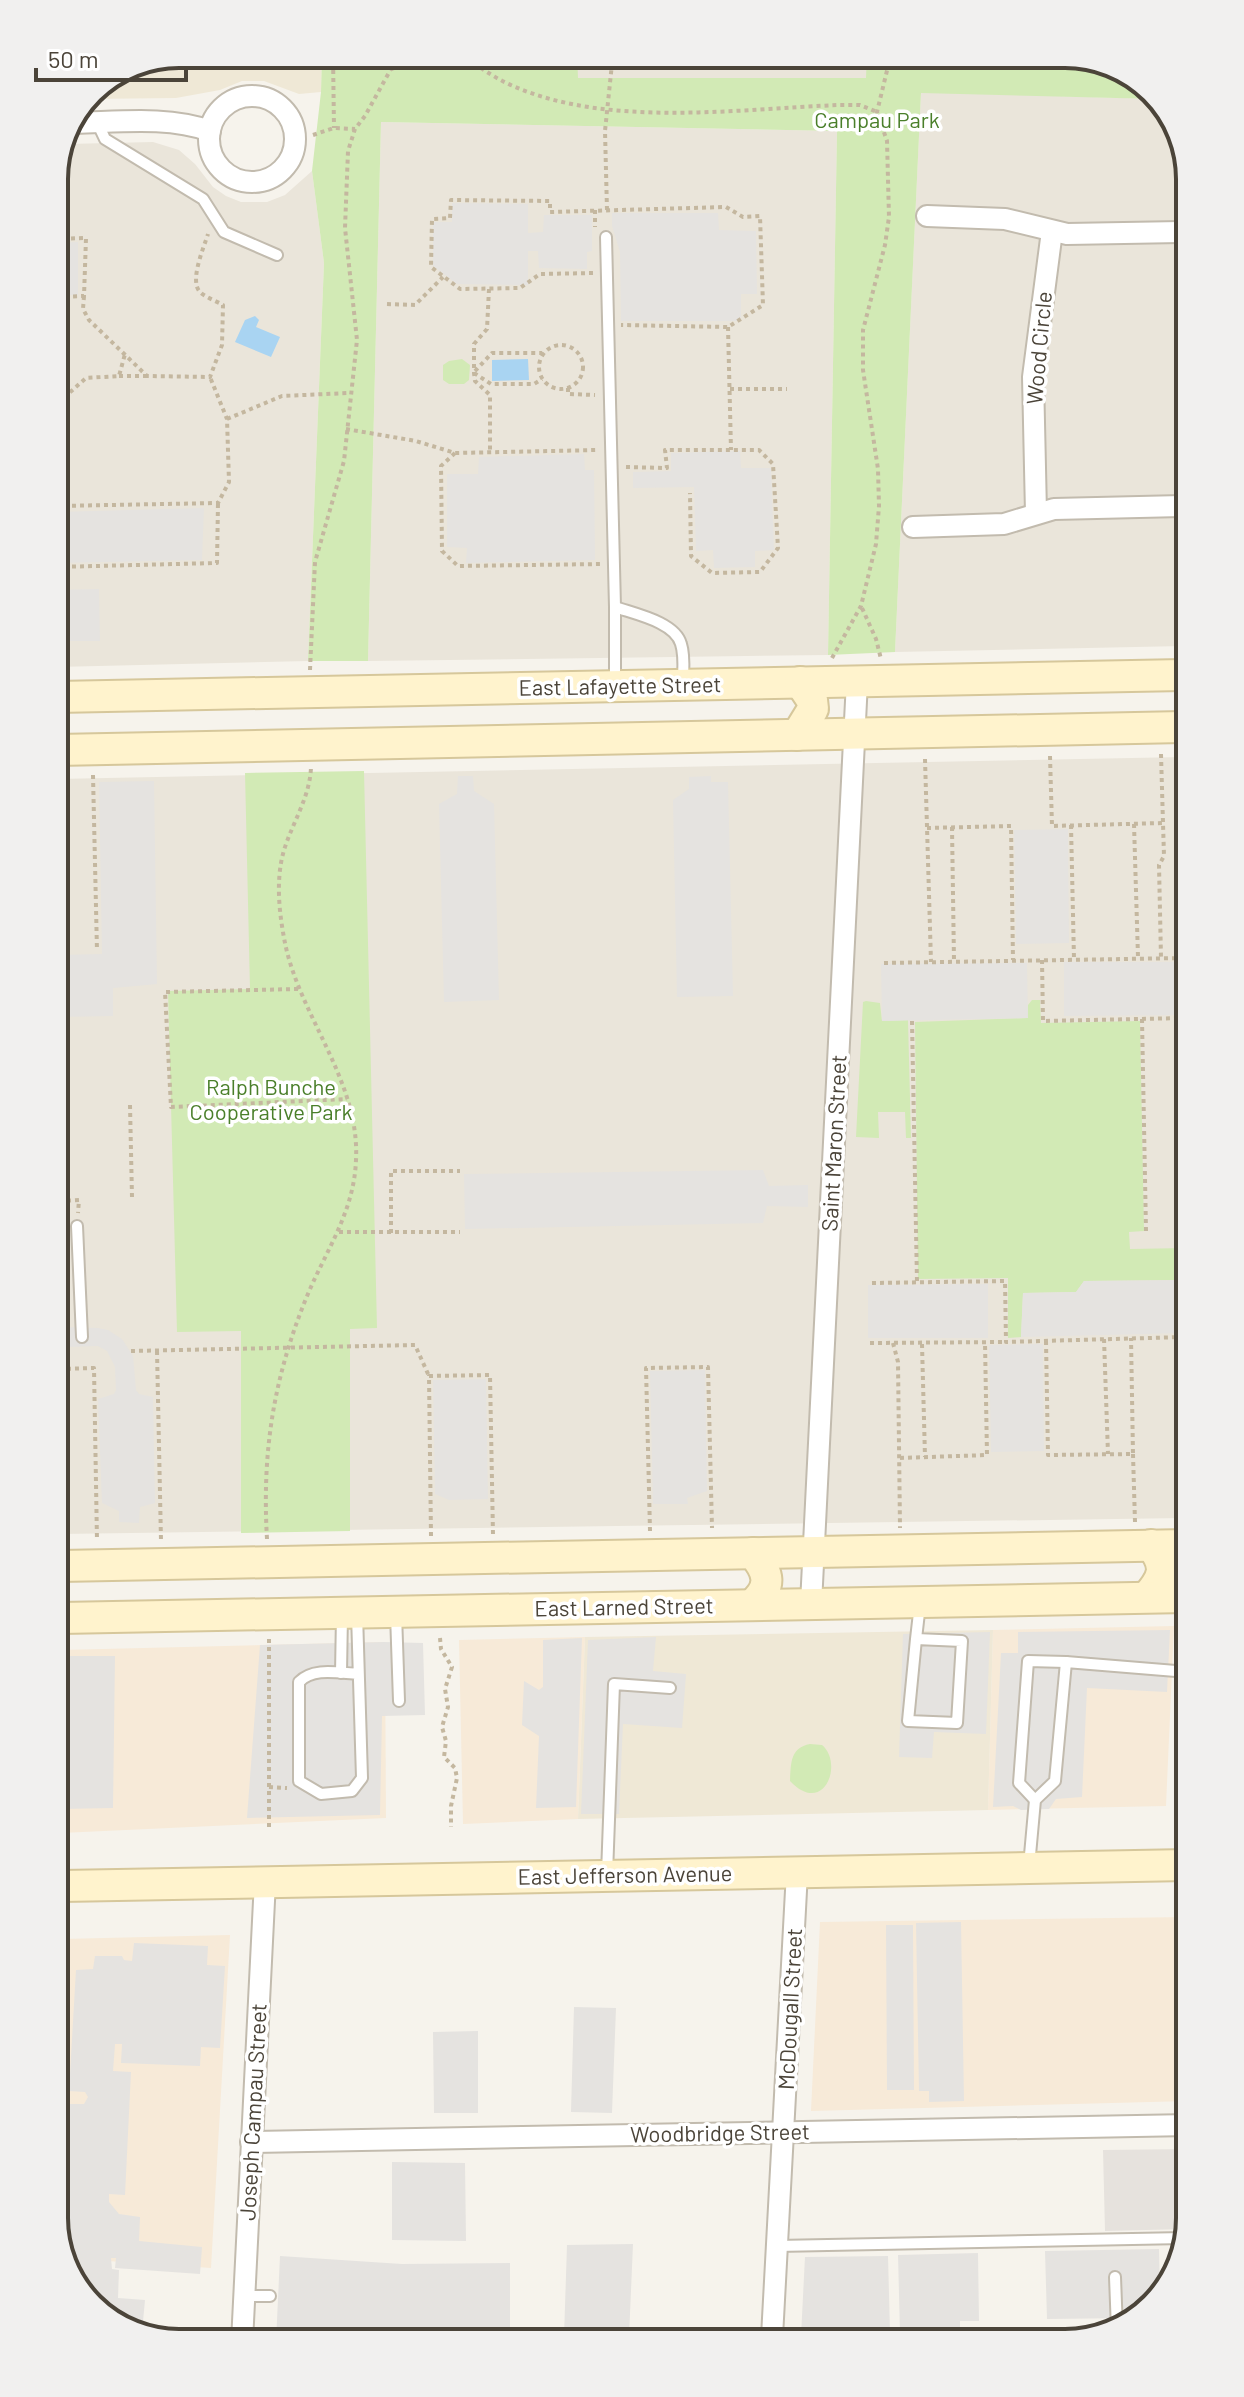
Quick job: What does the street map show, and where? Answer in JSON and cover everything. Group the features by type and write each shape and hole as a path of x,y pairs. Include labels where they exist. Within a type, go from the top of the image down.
{"street":[{"path":"260,96 284,109 291,120 295,149 289,163 279,174 265,181 236,179 214,160 210,131 214,118 234,100 260,96"},
{"path":"86,123 168,122 190,124 210,131"},
{"path":"927,216 1005,219 1052,231 1082,234 1176,232"},
{"name":"Wood Circle","path":"1036,513 1033,377 1052,231"},
{"path":"913,527 1004,524 1036,513 1068,508 1176,506"},
{"name":"East Lafayette Street","path":"68,697 1176,675"},
{"path":"910,733 895,713 894,701 899,691 912,680"},
{"name":"Saint Maron Street","path":"811,1604 857,681"},
{"path":"797,735 813,709 812,700 800,682"},
{"path":"68,750 1176,727"},
{"path":"68,1566 866,1551 1143,1534 1176,1542"},
{"path":"1143,1534 1159,1556 1163,1571 1158,1584 1147,1597"},
{"path":"861,1602 854,1590 853,1576 866,1551"},
{"path":"752,1605 763,1595 767,1582 763,1565 753,1553"},
{"path":"403,1612 410,1559"},
{"name":"East Larned Street","path":"68,1618 1176,1597"},
{"name":"East Jefferson Avenue","path":"68,1886 1176,1865"},
{"name":"McDougall Street","path":"772,2329 797,1872"},
{"name":"Joseph Campau Street","path":"243,2329 265,1881"},
{"name":"Woodbridge Street","path":"251,2142 1176,2125"}],"lane":[{"path":"86,123 105,139 203,199 224,232 277,255"},
{"path":"606,237 615,685"},
{"path":"615,607 649,619 677,634 682,646 683,685"},
{"path":"77,1226 82,1337"},
{"path":"916,1639 962,1641 957,1723 908,1721 916,1639 920,1602"},
{"path":"341,1673 350,1612"},
{"path":"350,1612 358,1674 362,1778 352,1791 321,1794 299,1781 299,1682 306,1675 358,1674"},
{"path":"399,1701 403,1612"},
{"path":"1035,1800 1019,1783 1028,1661 1176,1671"},
{"path":"1029,1868 1035,1800 1055,1781 1066,1662"},
{"path":"607,1876 614,1684 670,1688"},
{"path":"777,2246 1174,2238"},
{"path":"1115,2277 1116,2316"},
{"path":"244,2296 270,2296"}],"path":[{"path":"333,68 334,128"},
{"path":"310,668 315,562 344,461 357,340 344,211 348,151 355,129 394,68"},
{"path":"480,68 513,86 579,106 609,111 860,105 877,112"},
{"path":"607,210 605,131 612,68"},
{"path":"831,659 861,606 876,544 878,469 863,370 863,330 889,217 887,141 877,112 888,68"},
{"path":"313,135 334,128 355,129"},
{"path":"595,273 540,274 520,288 460,289 431,267 432,219 450,218 451,200 550,201 550,212 726,207 743,217 760,216 763,305 728,327 608,325"},
{"path":"68,567 217,563 218,503 229,482 227,419 210,377 222,345 223,305 200,292 196,285 199,261 215,217"},
{"path":"68,239 86,238 83,309 89,320 147,376"},
{"path":"387,304 415,305 443,277"},
{"path":"489,289 487,329 474,344 474,373 475,381 490,395 490,452"},
{"path":"68,297 84,296"},
{"path":"728,327 731,450"},
{"path":"474,373 492,353 543,353 556,345 564,345 577,352 583,366 579,380 568,388 554,388 542,379 538,366 543,353"},
{"path":"119,376 125,354"},
{"path":"583,366 594,366"},
{"path":"474,373 491,384 534,384 542,379"},
{"path":"68,394 86,378 210,377"},
{"path":"730,389 787,389"},
{"path":"227,419 282,396 349,393"},
{"path":"346,429 401,437 455,453 611,450"},
{"path":"612,466 667,468 665,450 759,450 773,464 778,548 760,572 712,573 691,556 690,493"},
{"path":"455,453 441,466 442,551 458,566 614,564"},
{"path":"68,506 218,503"},
{"path":"861,606 881,657"},
{"path":"267,1545 266,1470 275,1392 306,1299 339,1232 353,1191 356,1158 347,1099 331,1055 298,989 285,942 279,872 284,847 307,792 312,746"},
{"path":"1161,754 1164,856 1159,865 1161,958"},
{"path":"1050,756 1052,826 1163,823"},
{"path":"925,759 931,962"},
{"path":"93,775 97,951"},
{"path":"1134,824 1138,959"},
{"path":"1071,825 1074,959"},
{"path":"927,828 1011,826 1013,960"},
{"path":"952,827 954,962"},
{"path":"884,963 1176,958"},
{"path":"1042,960 1043,1021 1176,1018"},
{"path":"298,989 165,992 171,1107 347,1099"},
{"path":"1142,1019 1146,1231"},
{"path":"912,1021 917,1282"},
{"path":"130,1105 132,1197"},
{"path":"391,1233 391,1171 460,1171"},
{"path":"68,1201 79,1200 77,1226"},
{"path":"339,1232 460,1232"},
{"path":"872,1283 1005,1281 1006,1342"},
{"path":"870,1343 1176,1337"},
{"path":"1131,1338 1133,1454 1143,1534"},
{"path":"1104,1339 1108,1454"},
{"path":"1046,1341 1048,1455 1133,1454"},
{"path":"900,1458 987,1455 985,1342"},
{"path":"893,1343 898,1362 900,1529"},
{"path":"922,1343 925,1457"},
{"path":"131,1351 415,1345 429,1376 431,1536"},
{"path":"157,1351 161,1542"},
{"path":"650,1532 646,1368 708,1367 712,1531"},
{"path":"68,1369 94,1368 97,1543"},
{"path":"429,1376 490,1375 493,1535"},
{"path":"440,1638 441,1649 452,1667 446,1685 448,1707 442,1727 446,1741 444,1757 455,1768 457,1778 451,1806 451,1827"},
{"path":"269,1642 269,1830"}],"shaded area":[{"path":"322,68 321,92 299,94 264,81 242,81 220,90 176,98 102,99 136,76 157,70"},
{"path":"577,68 867,68 867,78 577,78"},
{"path":"921,92 1142,99 1168,136 1176,179 1176,646 895,652"},
{"path":"381,122 837,131 828,655 368,661"},
{"path":"153,142 179,150 213,187 241,202 267,202 285,195 312,171 324,263 308,661 68,667 68,172 74,144"},
{"path":"452,203 528,204 528,233 543,232 544,215 592,215 592,251 587,252 587,269 539,268 538,251 528,251 528,285 457,284 433,266 433,222 452,222"},
{"path":"612,213 718,213 719,230 756,231 757,294 741,294 741,321 621,321 620,252 612,226"},
{"path":"68,242 78,242 78,295 68,295"},
{"path":"740,451 741,468 771,468 774,550 755,551 755,567 714,568 713,550 696,551 694,487 633,488 633,472 671,471 671,453"},
{"path":"584,454 585,470 594,470 595,560 466,563 467,548 447,547 447,474 478,474 479,457"},
{"path":"204,508 202,560 68,563 68,512"},
{"path":"99,589 100,641 68,641 68,590"},
{"path":"1176,757 1176,1518 68,1534 68,779"},
{"path":"458,776 473,776 474,791 494,804 499,1000 444,1002 439,804 457,794"},
{"path":"711,776 711,782 728,782 733,996 677,997 673,800 689,789 689,777"},
{"path":"154,781 157,984 113,988 113,1016 68,1017 68,955 102,954 99,782"},
{"path":"1068,829 1069,943 1016,944 1014,830"},
{"path":"1064,962 1176,962 1176,1015 1064,1016"},
{"path":"1027,963 1028,1018 882,1021 881,964"},
{"path":"763,1170 769,1186 808,1185 808,1207 767,1206 763,1223 465,1229 464,1174"},
{"path":"1176,1280 1176,1333 1021,1337 1023,1293 1076,1292 1084,1281"},
{"path":"988,1284 988,1338 868,1338 868,1285"},
{"path":"68,1327 108,1330 122,1339 133,1356 136,1390 139,1394 153,1397 155,1503 140,1507 139,1523 119,1522 119,1511 102,1503 98,1399 114,1394 116,1390 115,1367 107,1351 98,1346 68,1347"},
{"path":"1043,1344 1044,1451 991,1452 989,1345"},
{"path":"705,1370 707,1491 687,1498 688,1504 653,1504 650,1371"},
{"path":"486,1379 488,1499 449,1500 435,1494 433,1380"},
{"path":"1174,1626 1166,1806 988,1810 993,1630"},
{"path":"993,1630 988,1810 578,1819 585,1637"},
{"path":"1170,1630 1167,1692 1087,1688 1082,1797 1056,1799 1049,1809 993,1807 1001,1653 1018,1653 1018,1632"},
{"path":"990,1632 986,1734 934,1732 932,1758 899,1757 903,1634"},
{"path":"585,1637 578,1819 463,1824 459,1640"},
{"path":"656,1637 653,1671 686,1674 682,1728 623,1724 619,1814 581,1814 588,1640"},
{"path":"582,1638 576,1807 536,1808 539,1736 522,1725 524,1681 539,1690 543,1687 543,1640"},
{"path":"385,1642 386,1818 68,1833 68,1650"},
{"path":"423,1643 425,1715 382,1716 380,1815 247,1818 260,1645"},
{"path":"68,1656 115,1656 113,1808 68,1809"},
{"path":"1176,1917 1176,2101 811,2111 820,1922"},
{"path":"961,1922 964,2101 929,2102 929,2091 919,2091 916,1923"},
{"path":"886,1925 913,1925 914,2090 887,2090"},
{"path":"230,1935 211,2268 75,2259 68,2218 68,1939"},
{"path":"134,1943 208,1946 207,1965 225,1966 220,2048 201,2047 200,2066 121,2063 122,2044 115,2044 113,2071 131,2072 125,2195 109,2194 109,2202 119,2214 140,2217 139,2241 202,2247 200,2274 115,2268 116,2258 111,2258 112,2269 119,2270 118,2298 145,2300 143,2323 111,2306 91,2286 76,2261 68,2218 68,2104 84,2104 88,2097 85,2092 69,2091 76,1970 93,1969 95,1956 122,1956 124,1960 132,1961"},
{"path":"574,2007 616,2008 612,2113 571,2112"},
{"path":"478,2031 478,2113 434,2113 433,2032"},
{"path":"1176,2149 1175,2229 1105,2231 1103,2150"},
{"path":"392,2162 465,2163 466,2241 392,2240"},
{"path":"633,2244 629,2329 564,2329 567,2245"},
{"path":"1159,2249 1160,2276 1133,2306 1113,2318 1047,2319 1045,2251"},
{"path":"978,2253 979,2321 960,2321 960,2327 900,2329 898,2255"},
{"path":"280,2256 402,2264 510,2263 510,2329 277,2329"},
{"path":"888,2256 890,2329 801,2329 805,2257"}],"green space":[{"name":"Campau Park","path":"322,68 578,68 578,78 866,78 866,68 1072,68 1114,79 1142,99 921,93 895,652 828,655 837,131 381,122 368,661 308,661 324,263 312,171"},
{"path":"462,359 470,365 469,380 464,384 449,384 443,380 443,365"},
{"name":"Ralph Bunche Cooperative Park","path":"364,771 377,1328 350,1329 350,1531 241,1533 241,1331 177,1332 168,991 250,989 245,773"},
{"path":"1032,1000 1040,1000 1041,1023 1140,1021 1144,1231 1129,1232 1130,1249 1176,1248 1176,1280 1084,1281 1076,1292 1023,1293 1021,1337 1008,1338 1008,1278 918,1279 915,1022 1027,1018 1028,1005"},
{"path":"863,1002 880,1003 882,1021 908,1020 911,1138 906,1138 905,1112 878,1112 879,1138 856,1137"},
{"path":"810,1744 822,1745 831,1763 827,1783 821,1790 812,1793 802,1791 790,1781 795,1753"}],"water":[{"path":"255,316 259,320 256,327 280,337 271,357 235,342 245,320"},
{"path":"528,359 529,380 492,381 492,360"}]}
